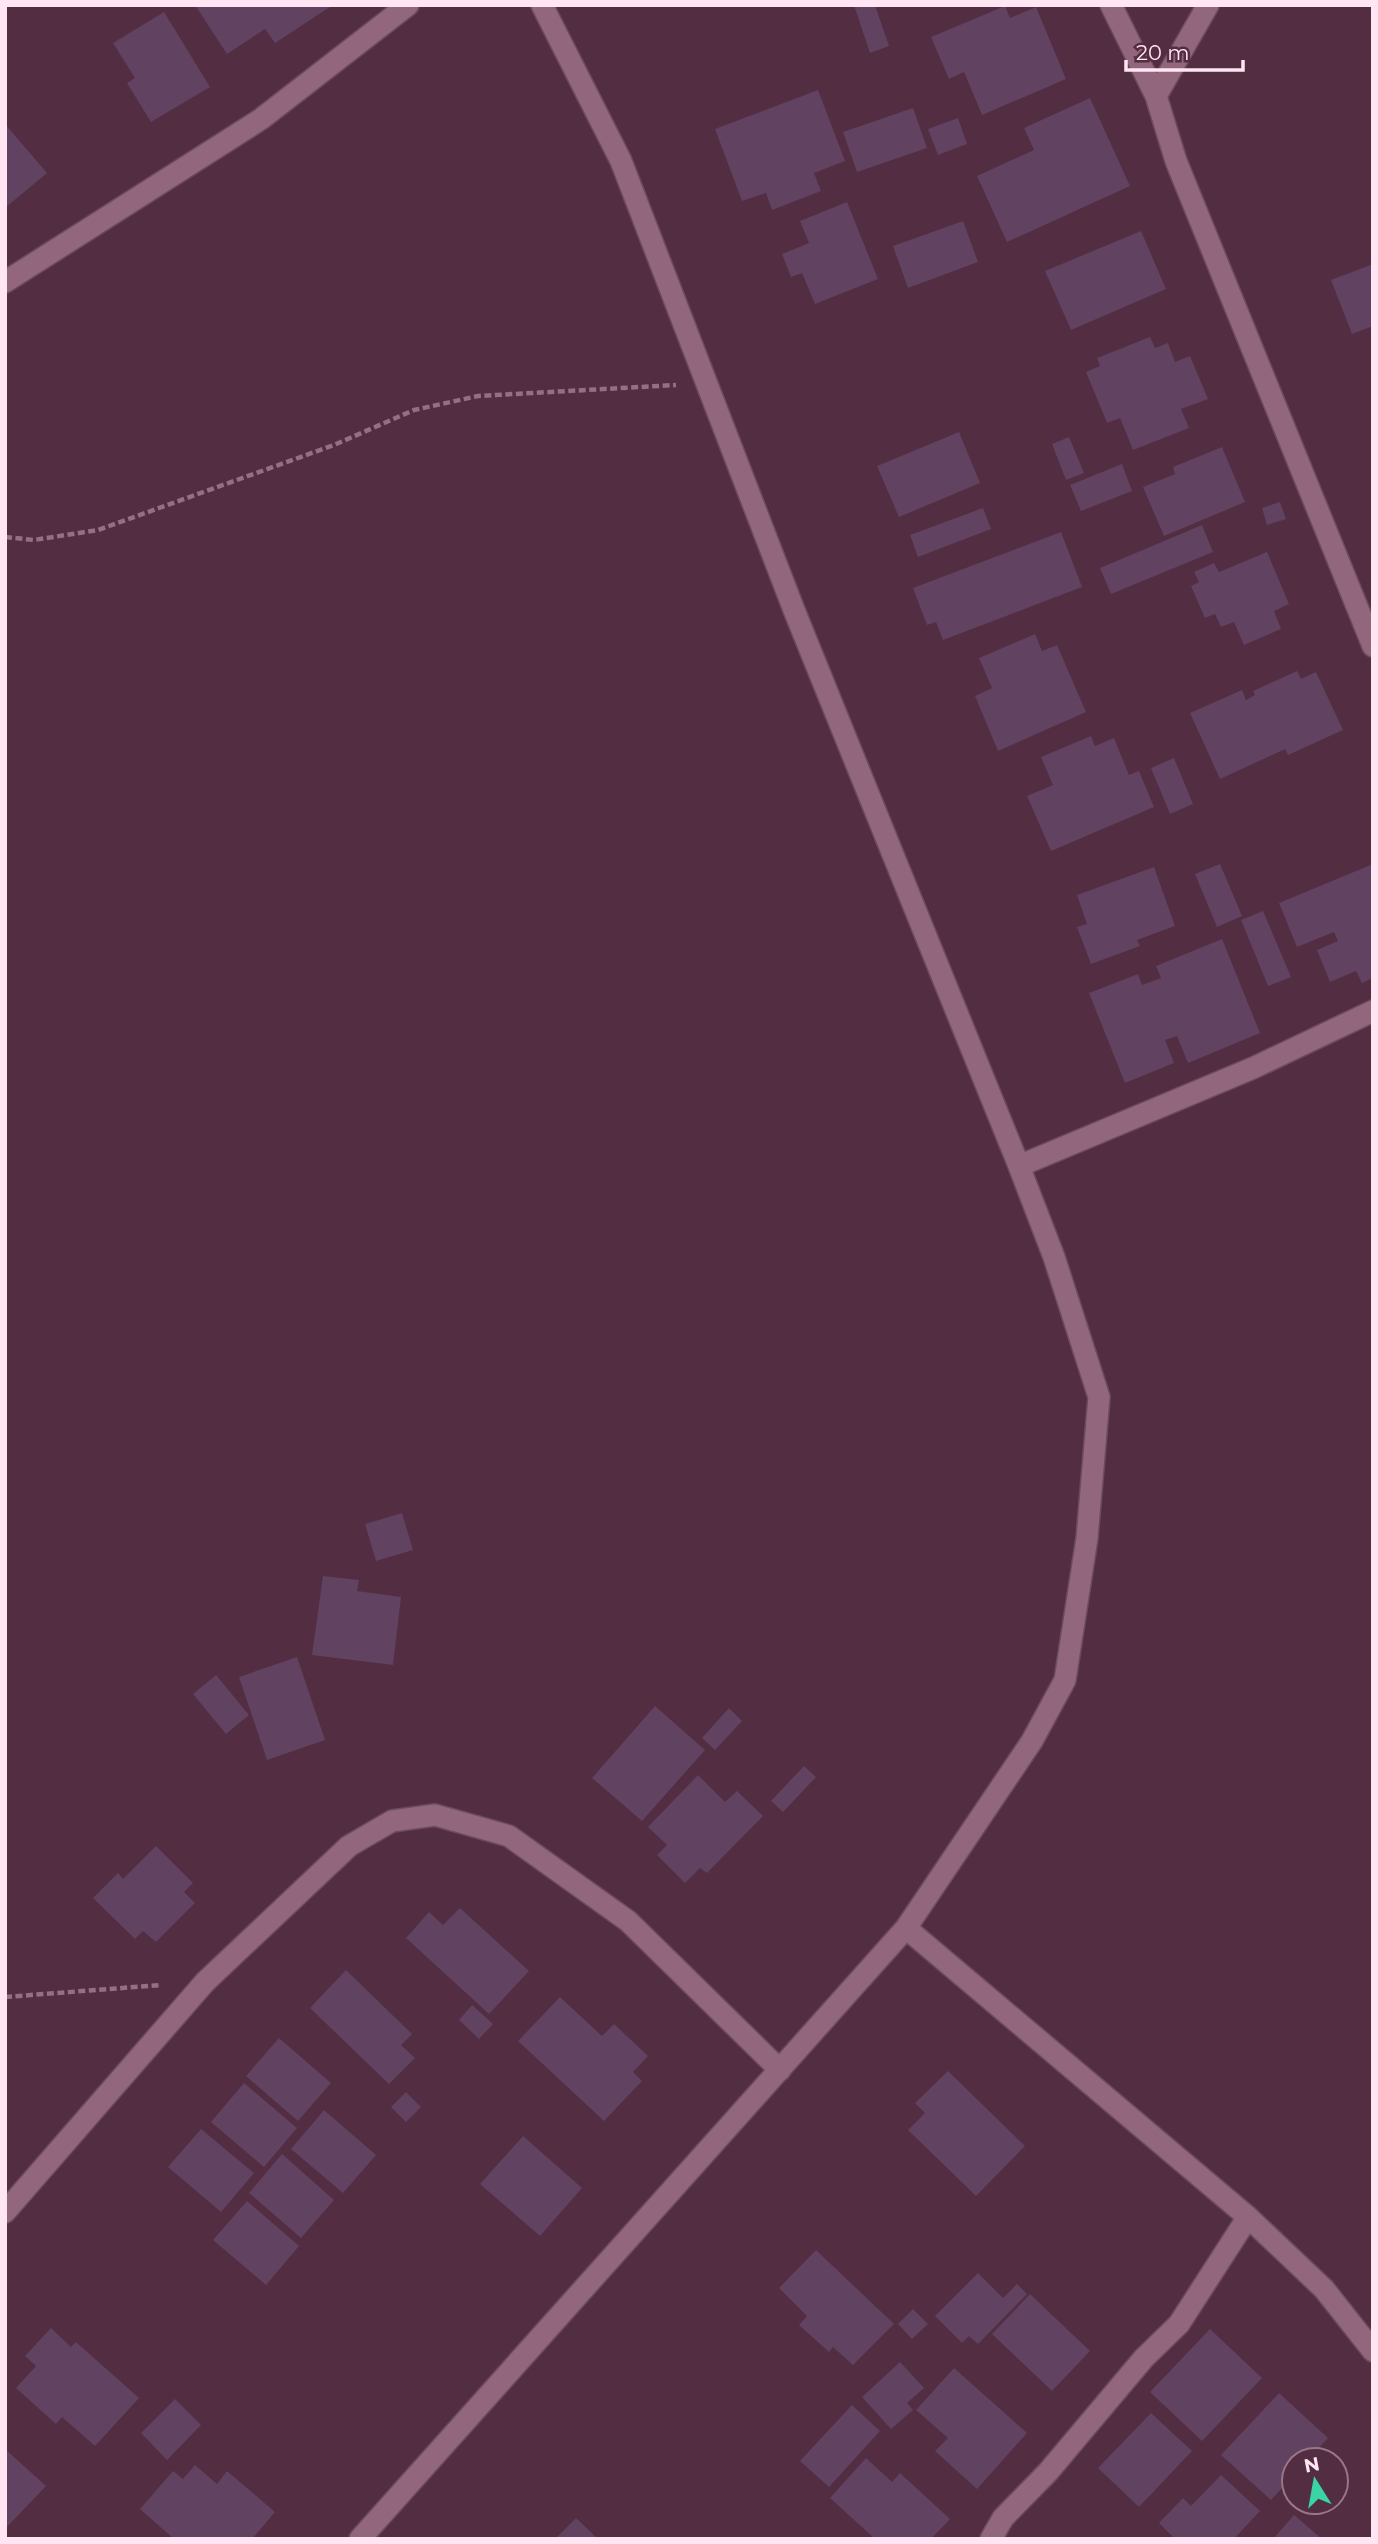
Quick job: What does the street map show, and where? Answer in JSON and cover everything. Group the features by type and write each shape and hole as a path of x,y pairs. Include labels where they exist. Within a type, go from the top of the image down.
{"street":[{"path":"5,282 261,118 408,5"},
{"path":"360,2539 906,1927 1032,1741 1065,1680 1085,1551 1099,1397 1054,1257 1020,1166 794,610 621,161 542,5"},
{"path":"1111,5 1156,96 1176,161 1373,646"},
{"path":"1156,96 1208,5"},
{"path":"1020,1166 1253,1068 1373,1011"},
{"path":"5,2212 205,1983 349,1846 392,1821 435,1815 509,1836 628,1921 780,2070"},
{"path":"906,1927 1248,2217 1324,2289 1373,2351"},
{"path":"991,2539 1003,2518 1048,2472 1144,2358 1179,2324 1248,2217"}],"path":[{"path":"5,537 34,540 98,530 334,445 414,410 478,396 707,384"},
{"path":"5,1997 205,1983"}],"building":[{"path":"195,5 333,5 275,43 265,29 227,54"},
{"path":"854,5 875,5 889,46 870,53"},
{"path":"1005,6 1010,18 1036,7 1066,79 982,115 964,72 949,79 931,37"},
{"path":"164,12 210,87 151,122 127,83 135,78 113,43"},
{"path":"818,90 845,161 814,173 821,191 772,210 766,193 742,201 715,129"},
{"path":"1090,98 1130,186 1007,242 977,176 1034,150 1024,128"},
{"path":"913,108 927,148 857,172 843,132"},
{"path":"958,118 967,144 938,155 928,129"},
{"path":"5,124 47,173 5,208"},
{"path":"847,202 878,279 815,304 802,273 791,277 782,254 809,243 800,221"},
{"path":"963,221 978,262 908,288 893,246"},
{"path":"1141,231 1166,289 1071,330 1045,271"},
{"path":"1373,264 1373,326 1352,334 1331,280"},
{"path":"1150,337 1155,348 1168,343 1175,362 1190,356 1208,399 1181,409 1189,428 1133,450 1120,418 1107,423 1086,372 1100,366 1097,358"},
{"path":"959,432 980,483 899,517 877,466"},
{"path":"1069,437 1084,473 1066,480 1052,444"},
{"path":"1222,447 1245,502 1164,536 1143,487 1175,474 1173,467"},
{"path":"1122,464 1132,491 1081,511 1070,485"},
{"path":"1280,502 1286,519 1267,525 1262,508"},
{"path":"983,508 991,529 918,557 910,535"},
{"path":"1202,525 1213,552 1111,594 1100,568"},
{"path":"1061,532 1082,587 943,640 936,622 927,625 913,588"},
{"path":"1267,552 1289,604 1274,611 1281,629 1244,645 1234,622 1221,627 1215,614 1205,618 1191,586 1199,582 1194,572 1214,563 1219,572"},
{"path":"1035,634 1042,651 1057,645 1086,712 998,751 975,696 992,688 979,658"},
{"path":"1297,671 1301,679 1316,672 1343,730 1288,755 1285,749 1220,779 1190,713 1242,690 1246,700 1255,695 1253,691"},
{"path":"1091,736 1095,746 1114,738 1129,775 1139,771 1154,807 1051,851 1027,796 1053,785 1041,757"},
{"path":"1174,758 1193,804 1170,814 1151,768"},
{"path":"1220,864 1242,916 1217,927 1195,874"},
{"path":"1373,864 1373,978 1362,983 1356,971 1330,982 1317,950 1338,941 1334,932 1297,947 1279,903"},
{"path":"1154,867 1175,926 1137,940 1140,946 1091,964 1077,927 1087,924 1077,895"},
{"path":"1263,911 1291,977 1268,986 1241,920"},
{"path":"1222,939 1260,1033 1188,1063 1177,1036 1165,1040 1174,1063 1125,1083 1089,993 1138,974 1142,985 1161,978 1156,966"},
{"path":"402,1513 413,1550 376,1561 365,1524"},
{"path":"323,1576 359,1580 357,1591 401,1597 393,1665 312,1655"},
{"path":"297,1657 325,1740 267,1760 239,1677"},
{"path":"216,1675 249,1715 226,1734 193,1694"},
{"path":"655,1706 705,1750 642,1821 592,1778"},
{"path":"729,1708 742,1721 715,1750 702,1738"},
{"path":"804,1766 816,1777 783,1812 771,1801"},
{"path":"698,1775 725,1802 737,1791 763,1816 707,1873 700,1868 685,1883 657,1855 667,1845 648,1827"},
{"path":"156,1846 193,1883 184,1892 195,1903 156,1942 143,1931 135,1939 93,1898 118,1873 123,1879"},
{"path":"460,1908 529,1971 489,2014 406,1938 429,1912 443,1925"},
{"path":"346,1970 412,2034 401,2045 415,2058 389,2084 310,2008"},
{"path":"560,1997 602,2036 614,2024 648,2056 633,2072 642,2081 604,2121 518,2041"},
{"path":"472,2005 493,2024 479,2039 459,2020"},
{"path":"279,2038 331,2083 298,2121 246,2076"},
{"path":"948,2071 1025,2146 976,2196 908,2130 925,2113 915,2103"},
{"path":"244,2083 297,2128 264,2167 211,2122"},
{"path":"406,2092 421,2107 406,2122 391,2107"},
{"path":"324,2110 376,2155 343,2193 291,2149"},
{"path":"201,2129 254,2173 221,2212 168,2167"},
{"path":"523,2136 582,2188 540,2236 480,2184"},
{"path":"282,2154 334,2200 301,2238 249,2193"},
{"path":"247,2201 299,2246 266,2285 213,2240"},
{"path":"816,2250 894,2324 853,2365 833,2347 829,2352 799,2325 807,2316 779,2288"},
{"path":"978,2273 1003,2298 1017,2284 1027,2294 978,2344 969,2336 962,2343 935,2316"},
{"path":"1030,2294 1090,2351 1052,2391 992,2334"},
{"path":"913,2309 928,2324 912,2339 898,2324"},
{"path":"51,2328 71,2347 76,2342 139,2398 95,2446 62,2417 56,2424 16,2388 36,2366 25,2356"},
{"path":"1210,2329 1262,2378 1202,2441 1150,2392"},
{"path":"900,2362 924,2388 907,2403 913,2410 891,2429 862,2397"},
{"path":"954,2368 1027,2433 977,2489 935,2451 948,2438 916,2410"},
{"path":"1279,2393 1328,2438 1321,2446 1280,2446 1280,2490 1271,2500 1221,2455"},
{"path":"175,2399 201,2425 167,2460 141,2433"},
{"path":"852,2405 880,2431 829,2487 800,2461"},
{"path":"1151,2413 1192,2451 1139,2507 1098,2468"},
{"path":"5,2449 46,2486 5,2529"},
{"path":"866,2458 892,2482 900,2473 950,2519 931,2539 875,2539 830,2498"},
{"path":"195,2465 217,2484 227,2471 275,2512 252,2539 174,2539 140,2509 173,2471 183,2479"},
{"path":"1221,2475 1260,2511 1234,2539 1175,2539 1159,2523 1183,2498 1191,2506"},
{"path":"1295,2516 1322,2539 1273,2539"},
{"path":"576,2518 598,2539 555,2539"}]}
